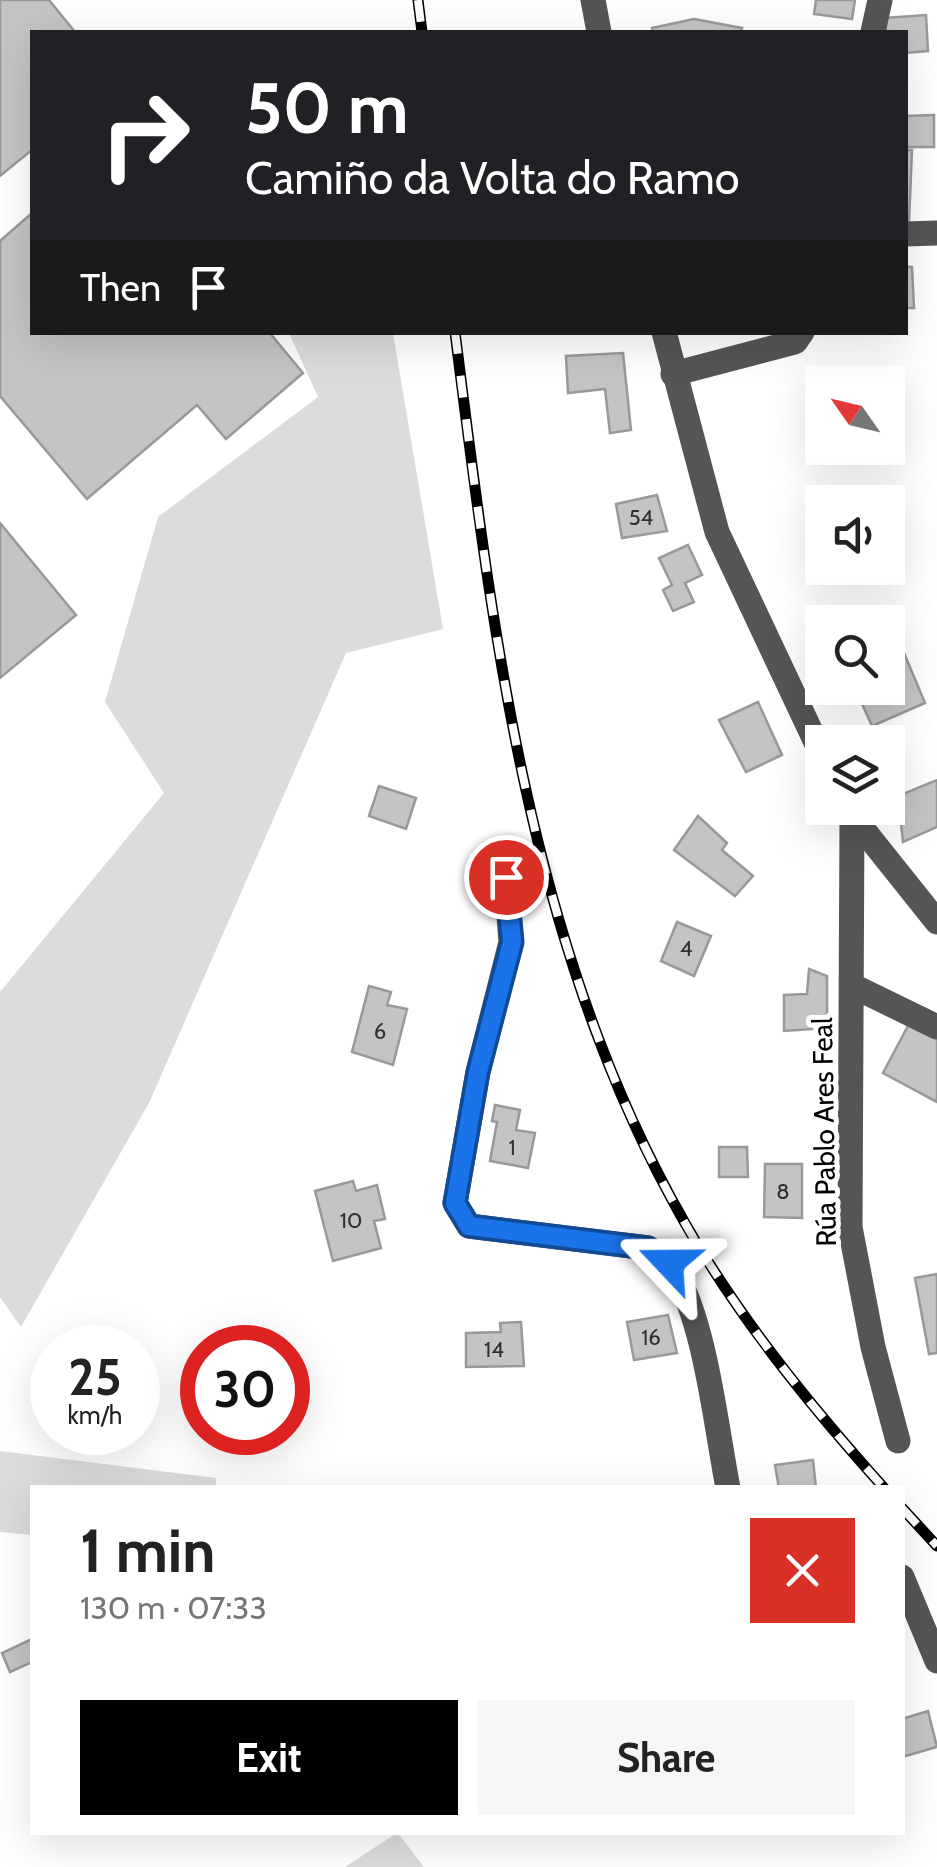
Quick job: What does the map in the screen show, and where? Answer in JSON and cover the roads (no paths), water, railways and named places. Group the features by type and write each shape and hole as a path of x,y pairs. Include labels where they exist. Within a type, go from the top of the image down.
{"street":[{"path":"593,0 599,30"},
{"path":"873,30 880,0"},
{"path":"908,234 937,233"},
{"path":"665,335 718,532 808,725"},
{"path":"674,374 795,342 800,335"},
{"name":"Rúa Pablo Ares Feal","path":"850,825 850,1227 873,1347 898,1441"},
{"path":"860,825 937,922"},
{"path":"506,877 512,942 478,1072 455,1203 459,1216 469,1226 648,1248 669,1263 682,1286 697,1335 727,1485"},
{"path":"852,986 937,1027"},
{"path":"905,1584 937,1661"}],"railway":[{"path":"418,0 422,30"},
{"path":"455,335 505,687 529,804 559,918 596,1031 642,1141 699,1247 786,1372 881,1485"},
{"path":"905,1511 937,1546"}]}
